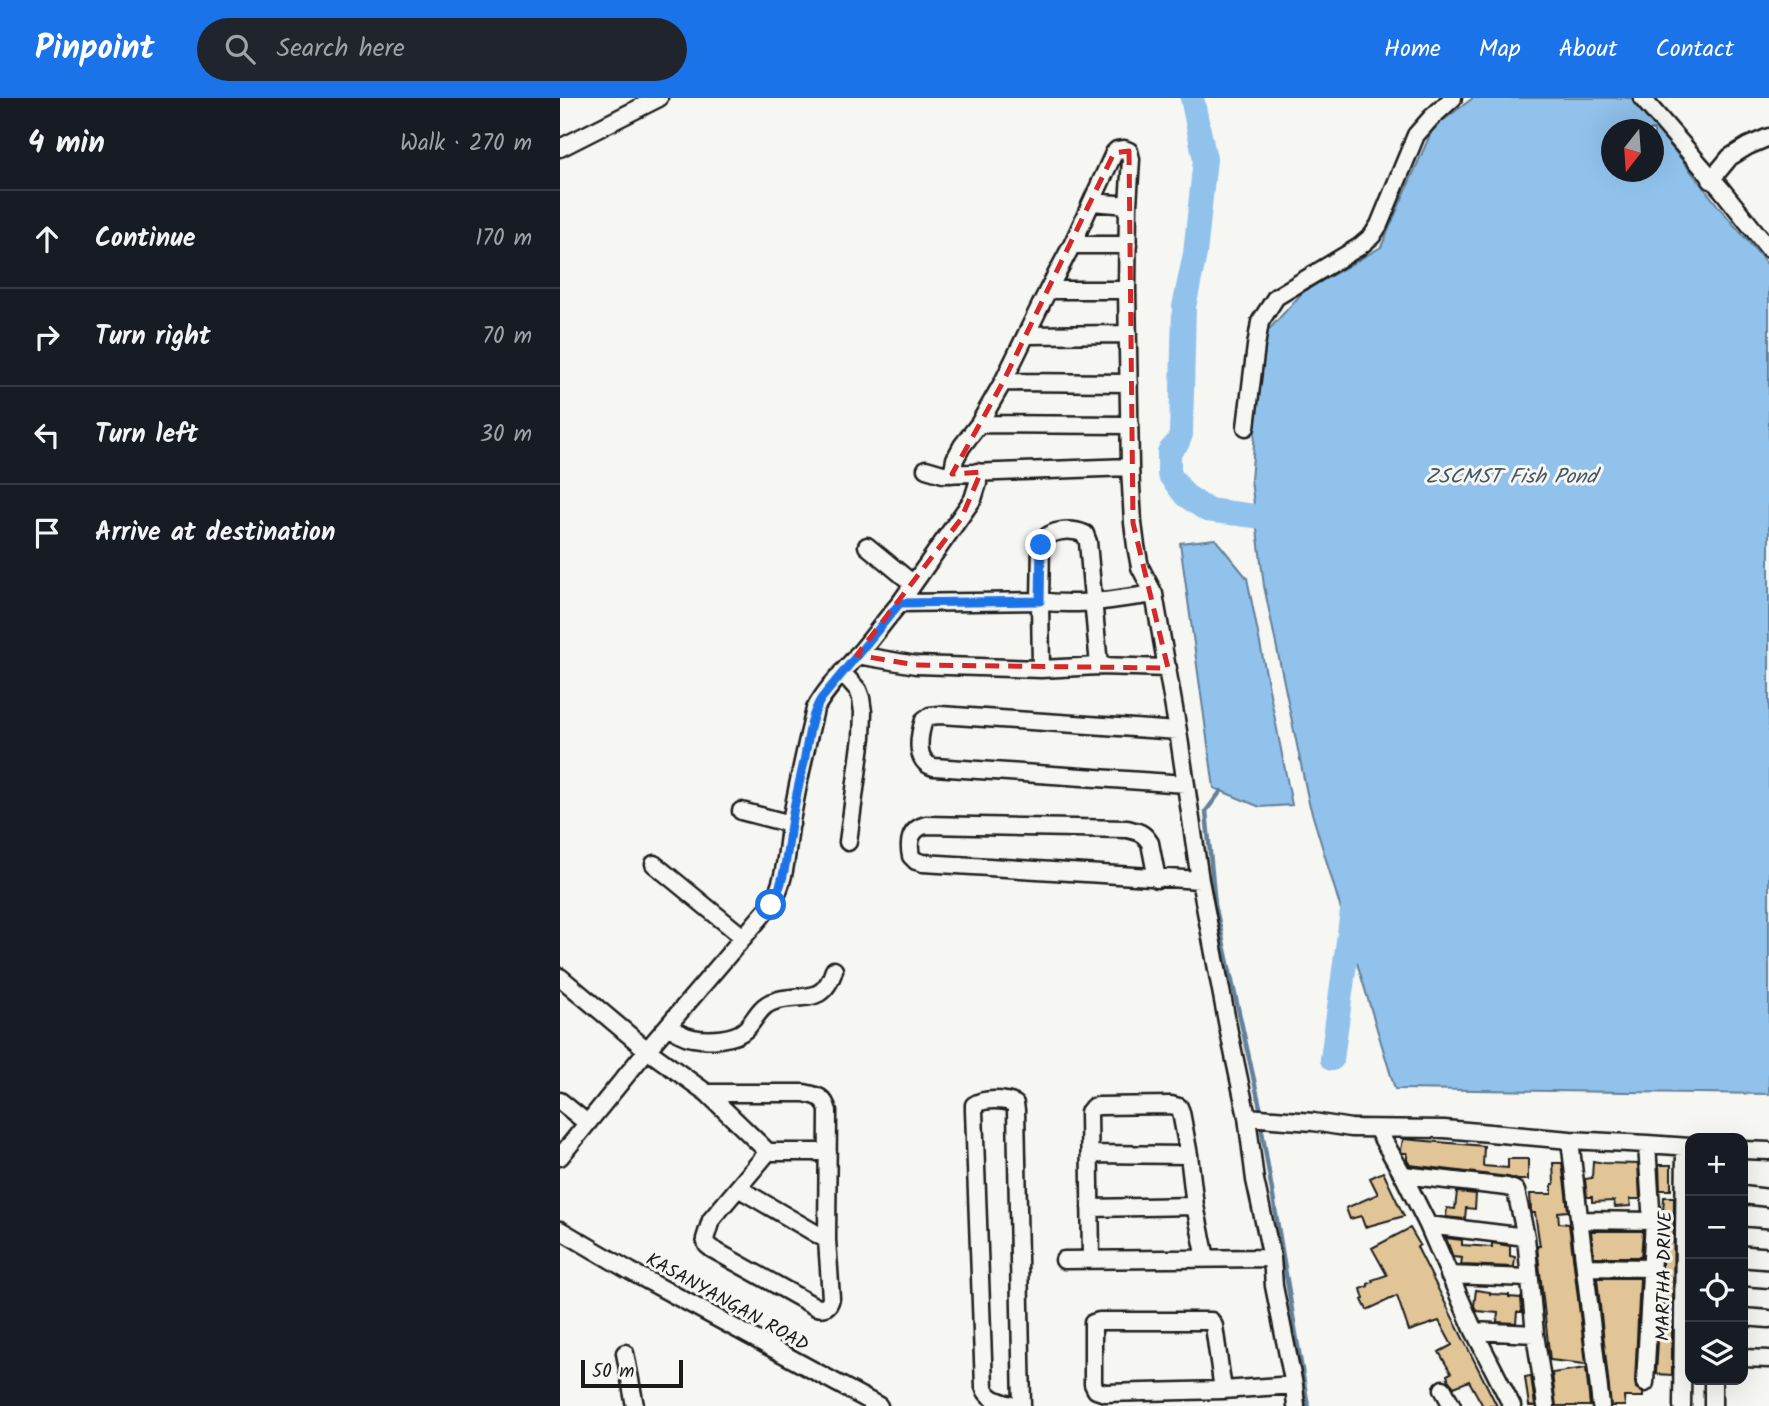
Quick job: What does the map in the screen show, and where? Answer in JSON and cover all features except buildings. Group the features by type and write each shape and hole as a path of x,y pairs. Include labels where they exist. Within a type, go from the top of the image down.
{"street":[{"path":"560,148 659,98"},
{"path":"1246,427 1256,346 1261,322 1268,307 1276,296 1359,247 1372,236 1416,135 1430,118 1453,98"},
{"path":"1642,98 1769,249"},
{"path":"1711,180 1730,157 1769,137"},
{"path":"951,474 962,446 979,424 1027,335 1114,153 1124,149 1129,151 1127,290 1130,467 1136,546 1140,567 1154,594 1168,668 1200,880 1228,1032 1247,1117 1255,1180 1272,1258 1274,1286 1296,1406"},
{"path":"1092,202 1128,205"},
{"path":"1072,245 1128,245"},
{"path":"1048,290 1127,290"},
{"path":"1027,335 1128,334"},
{"path":"1003,382 1129,383"},
{"path":"979,424 1130,425"},
{"path":"926,468 936,473 951,474 1130,467"},
{"path":"560,1157 778,894 815,709 900,603 973,499 978,483 977,472"},
{"path":"1041,669 1041,545 1049,533 1066,531 1085,534 1088,542 1099,666"},
{"path":"867,546 912,583"},
{"path":"900,603 1092,603 1154,594"},
{"path":"857,655 916,665 1041,669 1099,666 1168,668"},
{"path":"842,672 858,690 863,712 848,842"},
{"path":"1178,731 940,715 924,720 919,742 922,759 927,765 934,767 1186,784"},
{"path":"741,811 791,824"},
{"path":"1157,878 1148,840 1143,833 1127,829 935,825 918,827 912,832 909,849 916,861 923,863 1157,878 1200,880"},
{"path":"654,864 743,937"},
{"path":"669,1026 680,1034 693,1038 730,1037 739,1034 764,1006 781,999 817,994 826,988 834,970"},
{"path":"560,977 648,1050 707,1093 768,1152 828,1152"},
{"path":"707,1093 804,1093 819,1096 826,1102 827,1240 831,1298 830,1304 823,1308 816,1307 707,1245 705,1239 711,1220 768,1152"},
{"path":"560,1101 587,1123"},
{"path":"1014,1406 990,1398 984,1387 974,1111 974,1105 978,1101 1008,1101 1015,1104 1016,1110 1022,1406"},
{"path":"1091,1260 1089,1112 1093,1107 1099,1106 1179,1107 1206,1258"},
{"path":"1247,1117 1351,1128 1444,1129 1685,1147"},
{"path":"1377,1129 1428,1225 1474,1331 1512,1406"},
{"path":"1570,1140 1601,1406"},
{"path":"1646,1383 1654,1221 1647,1144"},
{"path":"1748,1150 1769,1151"},
{"path":"1090,1154 1189,1155"},
{"path":"1403,1175 1516,1191 1526,1237 1535,1334 1546,1406"},
{"path":"738,1188 827,1240"},
{"name":"MARTHA DRIVE","path":"1682,1406 1687,1196"},
{"path":"1748,1196 1769,1198"},
{"path":"1090,1208 1195,1206"},
{"path":"1580,1220 1654,1221"},
{"path":"1428,1225 1526,1237"},
{"name":"KASANYANGAN ROAD","path":"560,1230 642,1278 879,1406"},
{"path":"1748,1236 1769,1238"},
{"path":"1064,1260 1272,1258"},
{"path":"1585,1267 1652,1268"},
{"path":"1449,1275 1529,1278"},
{"path":"1748,1277 1769,1279"},
{"path":"1748,1317 1769,1319"},
{"path":"1223,1390 1211,1321 1093,1323 1093,1384 1096,1390 1105,1393 1223,1390 1294,1385"},
{"path":"1474,1331 1535,1334"},
{"path":"625,1353 635,1406"},
{"path":"1748,1357 1769,1359"},
{"path":"1713,1385 1713,1406"},
{"path":"1443,1389 1452,1406"}],"highlighted area":[{"path":"1129,151 1133,523 1168,668 916,665 857,655 961,519 981,472 952,474 1003,382 1114,153"}],"water":[{"name":"ZSCMST Fish Pond","path":"1473,98 1633,98 1650,119 1601,119 1601,182 1664,182 1664,137 1769,266 1769,1094 1395,1089 1309,803 1264,586 1251,480 1263,336 1303,292 1381,247 1433,128"},
{"path":"1215,539 1247,578 1292,805 1260,807 1214,788 1180,543"}],"waterway":[{"path":"1192,98 1205,159 1195,254 1184,307 1181,434 1169,452 1169,474 1185,495 1207,510 1287,520"},
{"path":"1221,791 1206,811 1215,905 1260,1107"},
{"path":"1332,1059 1353,904"},
{"path":"1261,1125 1308,1406"}],"route":[{"path":"771,905 778,894 783,877 810,730 815,709 821,699 900,603 1040,601 1041,545"}]}
